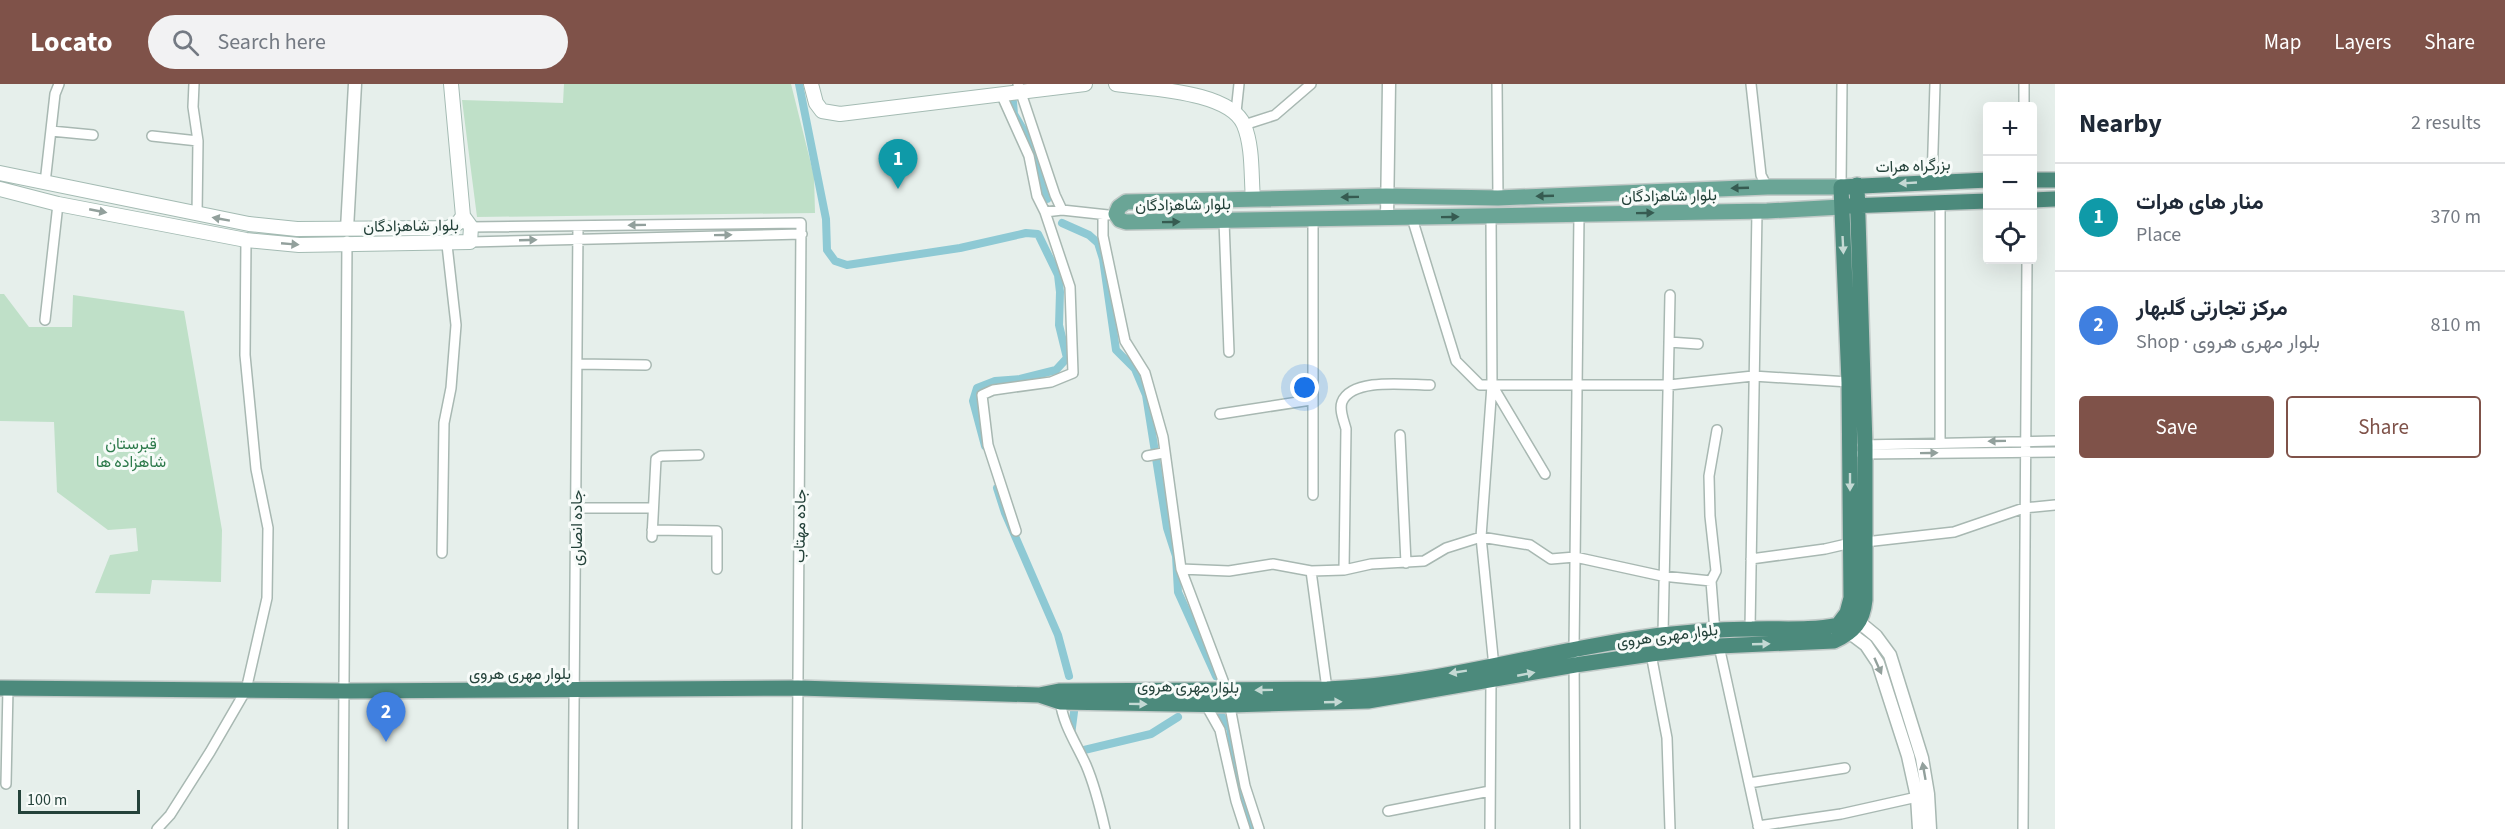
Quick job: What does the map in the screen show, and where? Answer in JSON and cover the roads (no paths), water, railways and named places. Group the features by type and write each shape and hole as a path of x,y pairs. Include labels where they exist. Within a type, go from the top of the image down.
{"highway":[{"name":"بزرگراه هرات","path":"1840,187 1983,180"},
{"path":"2037,180 2055,180"},
{"path":"1849,623 1858,542 1857,185"},
{"path":"1840,187 1849,382 1857,450"},
{"path":"2037,200 2055,199"},
{"path":"1841,207 1983,201"},
{"name":"بلوار مهری هروی","path":"1060,697 1368,701 1575,657 1663,635 1717,639 1834,641 1849,623"},
{"name":"بلوار مهری هروی","path":"1575,657 1651,654 1750,629 1815,630 1849,623"},
{"name":"بلوار مهری هروی","path":"4,688 345,691 798,688 1039,695 1206,705 1228,698 1362,688 1493,674"}],"main road":[{"path":"451,84 467,222"},
{"path":"811,84 816,104 828,114 1002,96 1019,88 1085,84"},
{"path":"1116,84 1190,94 1218,102 1240,118 1248,143 1253,198"},
{"name":"بلوار شاهزادگان","path":"0,173 197,215 297,229 448,228 467,222 470,242 447,245 299,245 246,240 58,204 0,189"},
{"name":"بلوار شاهزادگان","path":"1840,187 1767,187 1498,198 1386,196 1126,202 1110,214 1126,222 1491,217 1841,207"}],"street":[{"path":"45,183 59,84"},
{"path":"194,84 193,107 198,141 197,215"},
{"path":"343,829 346,244 355,84"},
{"path":"1239,84 1240,118 1275,116 1311,84"},
{"path":"1387,218 1389,84"},
{"path":"1497,84 1498,198"},
{"path":"1751,84 1761,175 1767,187"},
{"path":"1840,187 1842,84"},
{"path":"1932,182 1935,84"},
{"path":"2024,84 2024,102"},
{"path":"1019,88 1054,195 1062,210"},
{"path":"1002,96 1029,156 1037,196 1045,212 1070,287 1072,373 1051,382 993,390 982,395 988,445 1016,531"},
{"path":"51,131 93,135"},
{"path":"152,136 198,141"},
{"path":"1940,203 1940,442"},
{"path":"45,320 58,204"},
{"path":"1045,212 1062,210 1110,214 1103,236 1125,341 1145,373 1163,437 1163,453 1181,569 1194,609 1211,645 1228,698 1245,786 1259,829"},
{"path":"1750,629 1757,211"},
{"path":"1575,829 1579,215"},
{"path":"1490,829 1493,674 1481,537 1492,385 1491,217"},
{"path":"1412,218 1456,361 1480,384 1669,385 1753,376 1849,382"},
{"path":"1313,219 1311,400 1313,495"},
{"path":"1224,221 1229,352"},
{"path":"467,222 578,226"},
{"name":"جاده مهتاب","path":"578,226 801,223 797,829"},
{"name":"جاده انصاری","path":"573,829 578,226"},
{"path":"470,242 802,234"},
{"path":"157,829 170,815 246,690 267,598 268,528 256,469 246,355 246,240"},
{"path":"442,553 444,423 451,388 456,325 447,245"},
{"path":"2023,829 2027,264"},
{"path":"1663,635 1662,576 1670,295"},
{"path":"1669,342 1698,344"},
{"path":"578,364 646,365"},
{"path":"1344,570 1346,429 1341,408 1342,401 1358,387 1372,384 1430,385"},
{"path":"1492,385 1545,474"},
{"path":"1220,414 1258,406 1311,400"},
{"path":"1717,430 1709,476 1710,516 1716,571 1711,581 1717,639 1759,828 1841,814 1917,797"},
{"path":"1400,435 1406,563"},
{"path":"1857,450 1940,442 2055,441"},
{"path":"1857,450 2055,452"},
{"path":"1147,456 1163,453"},
{"path":"699,455 661,456 656,459 652,534 717,531 717,569"},
{"path":"1751,559 1858,542 1954,532 2024,508 2055,505"},
{"path":"576,508 653,508"},
{"path":"1181,569 1229,572 1273,564 1311,571 1344,570 1371,564 1424,561 1446,548 1481,537 1530,545 1551,559 1575,557 1662,576 1711,581"},
{"path":"1311,571 1327,689"},
{"path":"1849,623 1878,663 1908,756 1917,797 1919,829"},
{"path":"1849,623 1876,636 1890,655 1922,758 1928,794 1930,829"},
{"path":"1651,654 1667,738 1670,829"},
{"path":"4,688 6,784"},
{"path":"1060,697 1069,734 1096,791 1105,829"},
{"path":"1206,705 1220,730 1236,801 1245,829"},
{"path":"1749,783 1845,768"},
{"path":"1388,811 1490,791"}],"waterway":[{"path":"799,84 826,219 827,250 835,261 847,265 960,248 1026,233 1038,234 1058,275 1059,325 1067,358 1056,370 1020,379 995,381 977,388 973,401 985,446"},
{"path":"1013,102 1014,114 1033,146 1047,199"},
{"path":"1062,223 1089,235 1098,243 1103,259 1116,350 1135,369 1146,395 1167,528 1176,556 1178,592 1216,676"},
{"path":"997,488 1005,513 1058,635 1069,676"},
{"path":"1071,735 1074,712"},
{"path":"1220,714 1231,730"},
{"path":"1077,746 1080,751 1151,734 1178,717"},
{"path":"1230,727 1241,791 1252,829"}],"place":[{"name":"منار های هرات","path":"898,189"},
{"name":"مرکز تجارتی گلبهار","path":"386,742"}],"park label":[{"name":"قبرستان شاهزاده ها","path":"131,452"}]}
